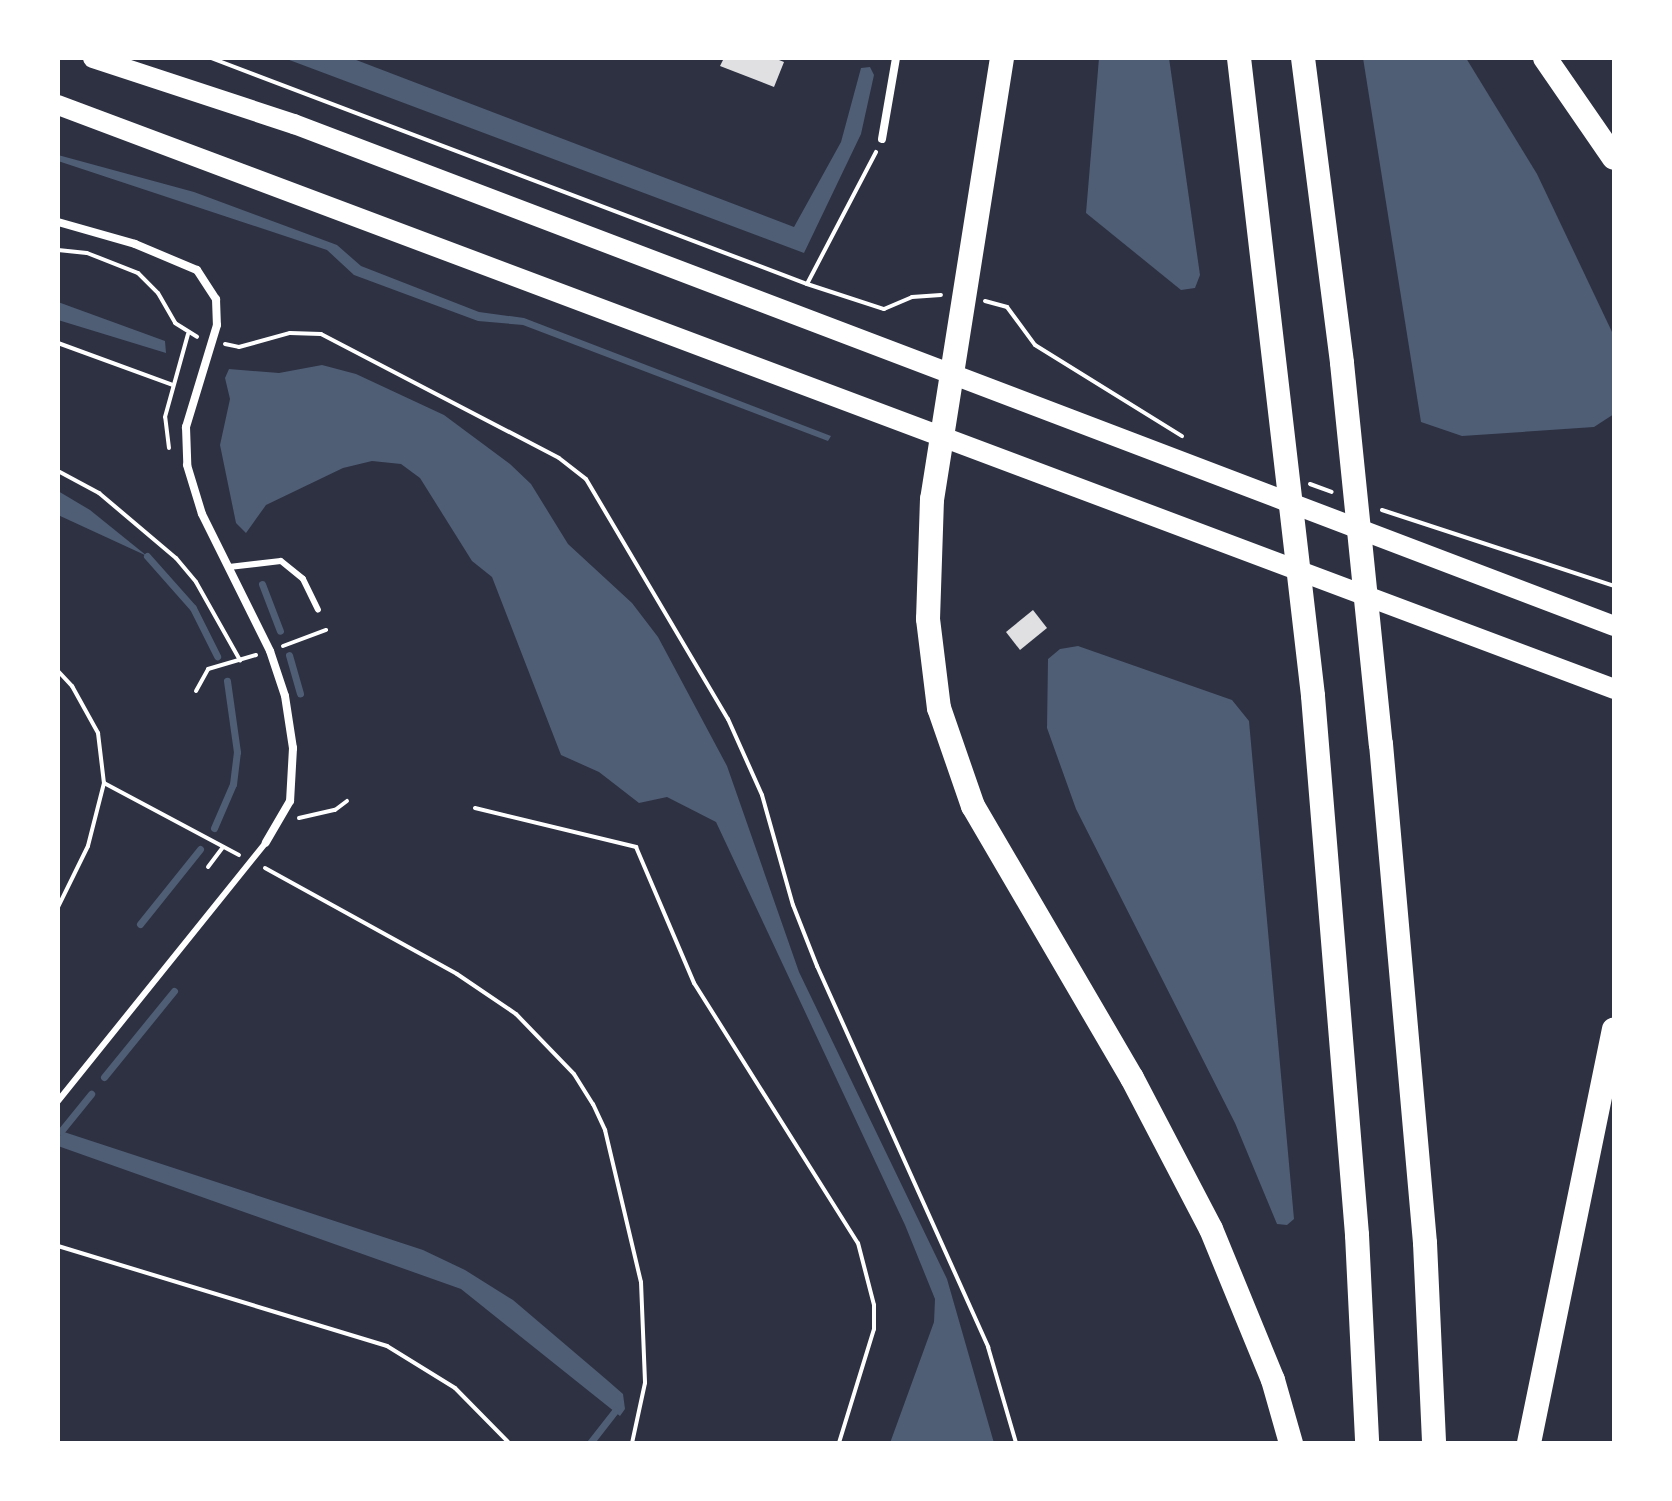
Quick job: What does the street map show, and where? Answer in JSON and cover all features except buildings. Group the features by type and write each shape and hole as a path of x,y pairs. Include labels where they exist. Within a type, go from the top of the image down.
{"highway":[{"path":"1002,58 955,376 932,499 928,619 939,708 955,762 996,848 1132,1078 1211,1229 1268,1367 1291,1443"},
{"path":"1239,58 1313,696 1356,1220 1367,1443"},
{"path":"1303,58 1342,363 1381,744 1425,1243 1434,1443"},
{"path":"1545,58 1614,158"},
{"path":"1529,1443 1614,1030"}],"main road":[{"path":"93,58 294,124 1195,470 1614,626"},
{"path":"58,105 1614,689"}],"street":[{"path":"882,139 896,58"},
{"path":"58,222 135,244 197,270 216,299 217,325 186,427 187,465 202,514 229,567 285,696 293,748 285,817 266,842"}],"lane":[{"path":"229,567 281,561 303,579 318,610"},
{"path":"58,1101 266,842"}],"path":[{"path":"211,58 807,284 884,309 912,297 965,298 1007,307 1035,345 1156,424 1191,440"},
{"path":"807,284 882,139"},
{"path":"58,250 87,253 138,273 188,334 239,347 290,333 321,334 559,458 586,479 728,719 757,782 812,954 988,1347 1016,1443"},
{"path":"58,343 173,385"},
{"path":"58,471 99,493 176,558 196,582 240,660"},
{"path":"1296,478 1341,495"},
{"path":"1371,506 1445,533 1614,586"},
{"path":"58,671 72,686 98,733 104,783 88,846 58,907"},
{"path":"104,783 457,974 516,1014 574,1074 605,1130 641,1282 645,1383 632,1443"},
{"path":"285,817 311,819 347,801"},
{"path":"475,808 636,847 694,983 858,1243 874,1305 874,1329 839,1443"},
{"path":"208,867 223,847"},
{"path":"58,1246 387,1346 455,1388 509,1443"}],"water":[{"path":"284,58 351,58 794,227 841,142 861,68 870,67 874,75 861,134 804,253"},
{"path":"1099,58 1169,58 1200,275 1195,288 1181,290 1086,213"},
{"path":"1363,58 1466,58 1537,174 1613,334 1614,414 1594,427 1462,436 1421,422"},
{"path":"58,155 194,192 337,245 361,266 479,312 524,318 831,436 828,441 523,325 478,321 354,275 327,250 58,161"},
{"path":"58,302 165,341 166,353 58,320"},
{"path":"322,365 356,374 444,415 510,464 531,484 568,544 632,603 658,637 727,766 799,972 947,1279 994,1443 890,1443 934,1322 935,1299 905,1225 716,822 667,797 639,803 599,772 561,755 492,577 472,561 420,478 401,464 372,461 343,468 266,505 246,533 236,523 220,445 230,399 225,378 229,369 279,373"},
{"path":"58,491 90,510 147,556 58,515"},
{"path":"1078,646 1232,700 1249,721 1294,1219 1287,1225 1277,1224 1235,1123 1076,809 1047,728 1048,659 1060,649"},
{"path":"61,1131 423,1250 465,1270 513,1300 607,1380 623,1394 625,1409 620,1416 461,1289 58,1146"}],"waterway":[{"path":"147,556 193,608 217,656"},
{"path":"262,584 280,631"},
{"path":"289,655 300,693"},
{"path":"214,828 233,784 237,752 227,681"},
{"path":"140,924 200,849"},
{"path":"104,1077 174,991"},
{"path":"61,1131 91,1094"},
{"path":"590,1443 615,1411"}]}
